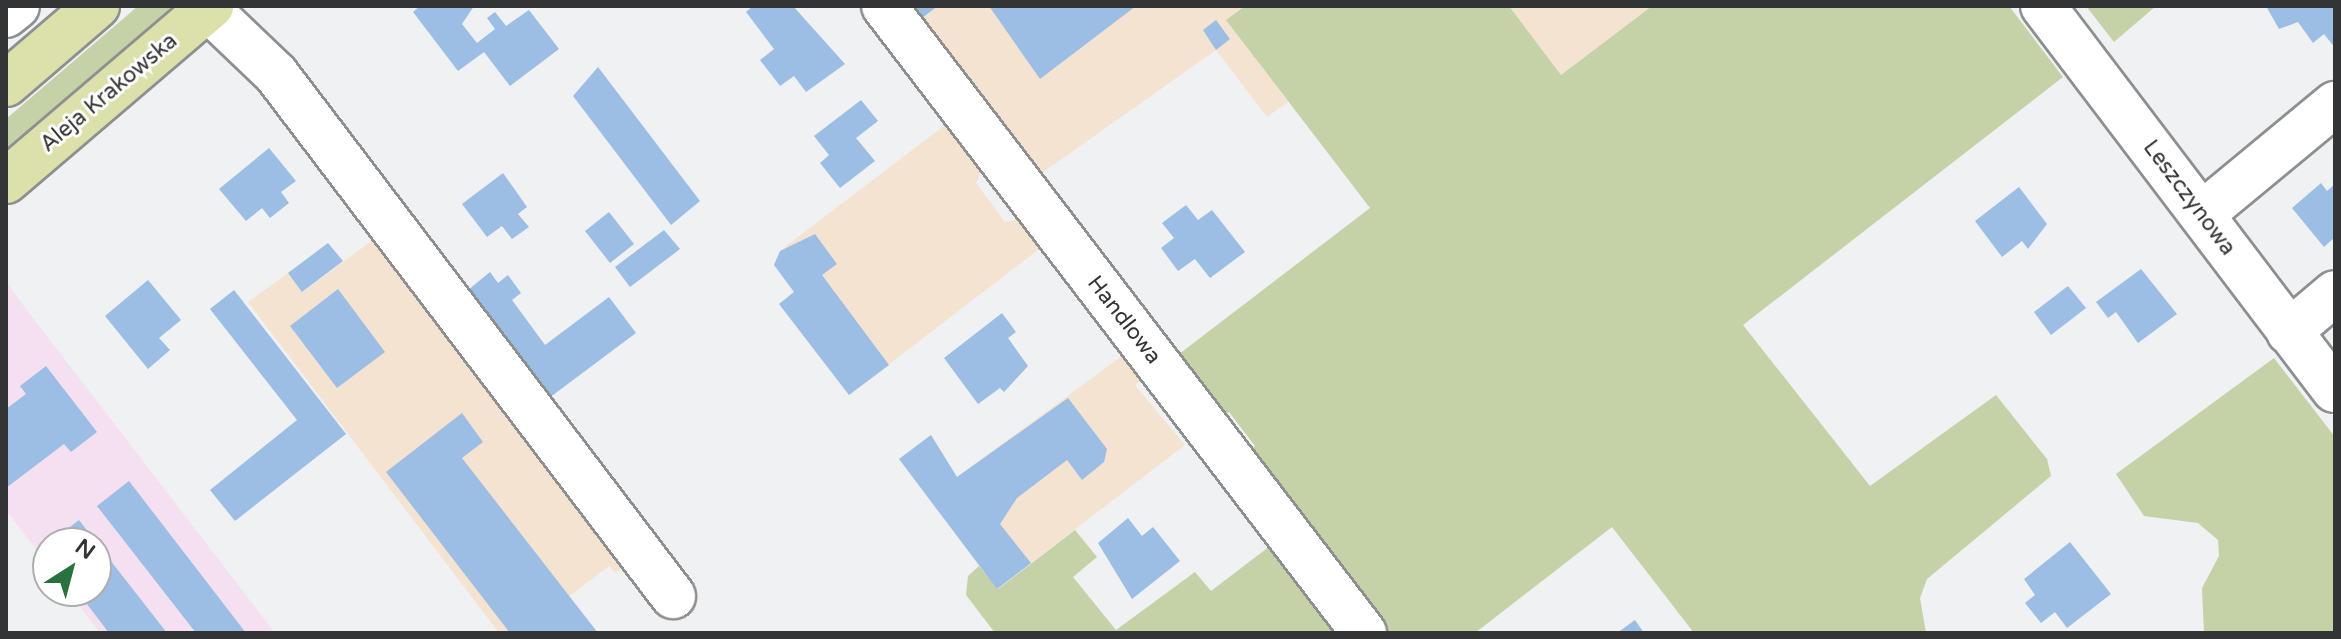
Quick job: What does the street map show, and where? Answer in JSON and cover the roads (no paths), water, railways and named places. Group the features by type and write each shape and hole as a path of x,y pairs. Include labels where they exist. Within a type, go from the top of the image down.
{"main road":[{"name":"Aleja Krakowska","path":"6,181 210,7"},
{"path":"6,84 85,10"}],"street":[{"path":"6,15 17,6"},
{"name":"Handlowa","path":"884,6 1364,633"},
{"name":"Leszczynowa","path":"2043,6 2335,390"},
{"path":"210,7 276,74 673,596"},
{"path":"2202,214 2335,104"},
{"path":"2289,332 2335,293"}]}
